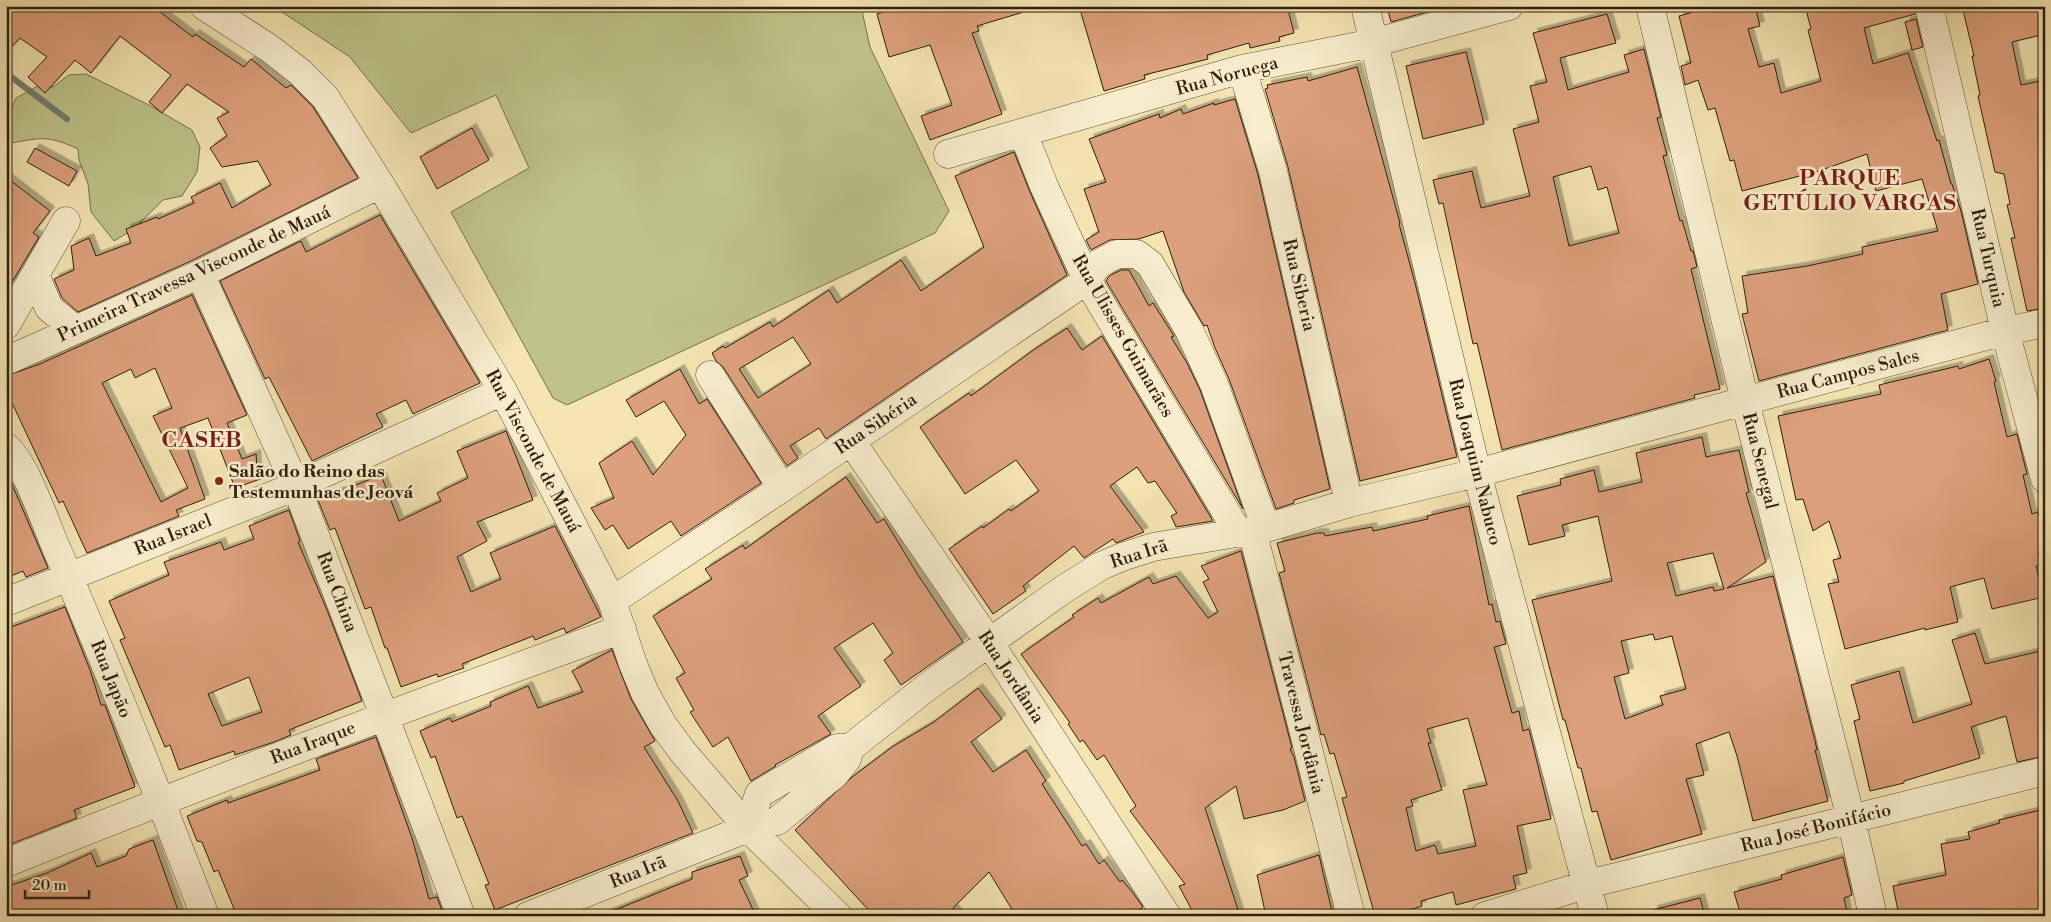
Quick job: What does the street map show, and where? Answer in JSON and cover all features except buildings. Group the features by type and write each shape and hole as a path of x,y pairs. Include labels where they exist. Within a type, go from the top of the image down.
{"street":[{"name":"Rua Visconde de Mauá","path":"204,6 269,48 300,72 325,97 380,184 503,391 612,601 632,664 644,694 663,725 682,751 748,828 838,916"},
{"name":"Rua Joaquim Nabuco","path":"1365,6 1477,473 1595,916"},
{"name":"Rua Noruega","path":"948,154 1242,69 1373,43 1509,6"},
{"name":"Rua Senegal","path":"1650,6 1745,402 1873,916"},
{"name":"Rua Turquia","path":"1929,6 2005,331 2045,479"},
{"name":"Rua Siberia","path":"1242,69 1273,171 1349,503"},
{"name":"Rua Ulisses Guimarães","path":"1023,133 1044,186 1087,280 1252,530"},
{"name":"Primeira Travessa Visconde de Mauá","path":"6,361 200,274 380,184"},
{"path":"6,325 66,221"},
{"name":"Rua Sibéria","path":"612,601 782,488 1087,280 1098,264 1117,254 1138,254 1150,264 1189,330 1214,384 1252,530"},
{"name":"Rua China","path":"200,274 296,486 460,916"},
{"path":"35,275 49,308 76,330"},
{"name":"Rua Campos Sales","path":"1477,473 2005,331 2045,322"},
{"path":"710,375 782,488"},
{"name":"Rua Israel","path":"6,602 296,486 503,391"},
{"name":"Rua Jordânia","path":"851,441 989,642 1167,916"},
{"name":"Rua Japão","path":"6,447 23,470 69,577 161,801 205,916"},
{"name":"Rua Irã","path":"528,916 748,828 777,821 835,774 847,759 850,748 927,687 1064,589 1101,566 1153,547 1252,530 1349,503 1477,473"},
{"name":"Travessa Jordânia","path":"1252,530 1351,916"},
{"name":"Rua Iraque","path":"6,863 384,715 622,629"},
{"name":"Rua José Bonifácio","path":"1588,884 2045,770"},
{"path":"1485,916 1588,884"}],"green space":[{"path":"273,6 861,6 870,47 949,211 935,233 567,405 553,398 451,212 529,168 496,95 411,133 350,57"},
{"path":"86,74 147,104 192,130 200,147 197,172 182,196 163,200 134,229 114,241 91,212 88,184 79,160 78,149 46,139 12,143 7,120 16,98 38,86 53,87 69,75"}],"waterway":[{"path":"6,73 67,119"}],"place":[{"name":"Salão do Reino das Testemunhas de Jeová","path":"219,481"}],"district":[{"name":"PARQUE GETÚLIO VARGAS","path":"1850,190"},
{"name":"CASEB","path":"202,440"}]}
